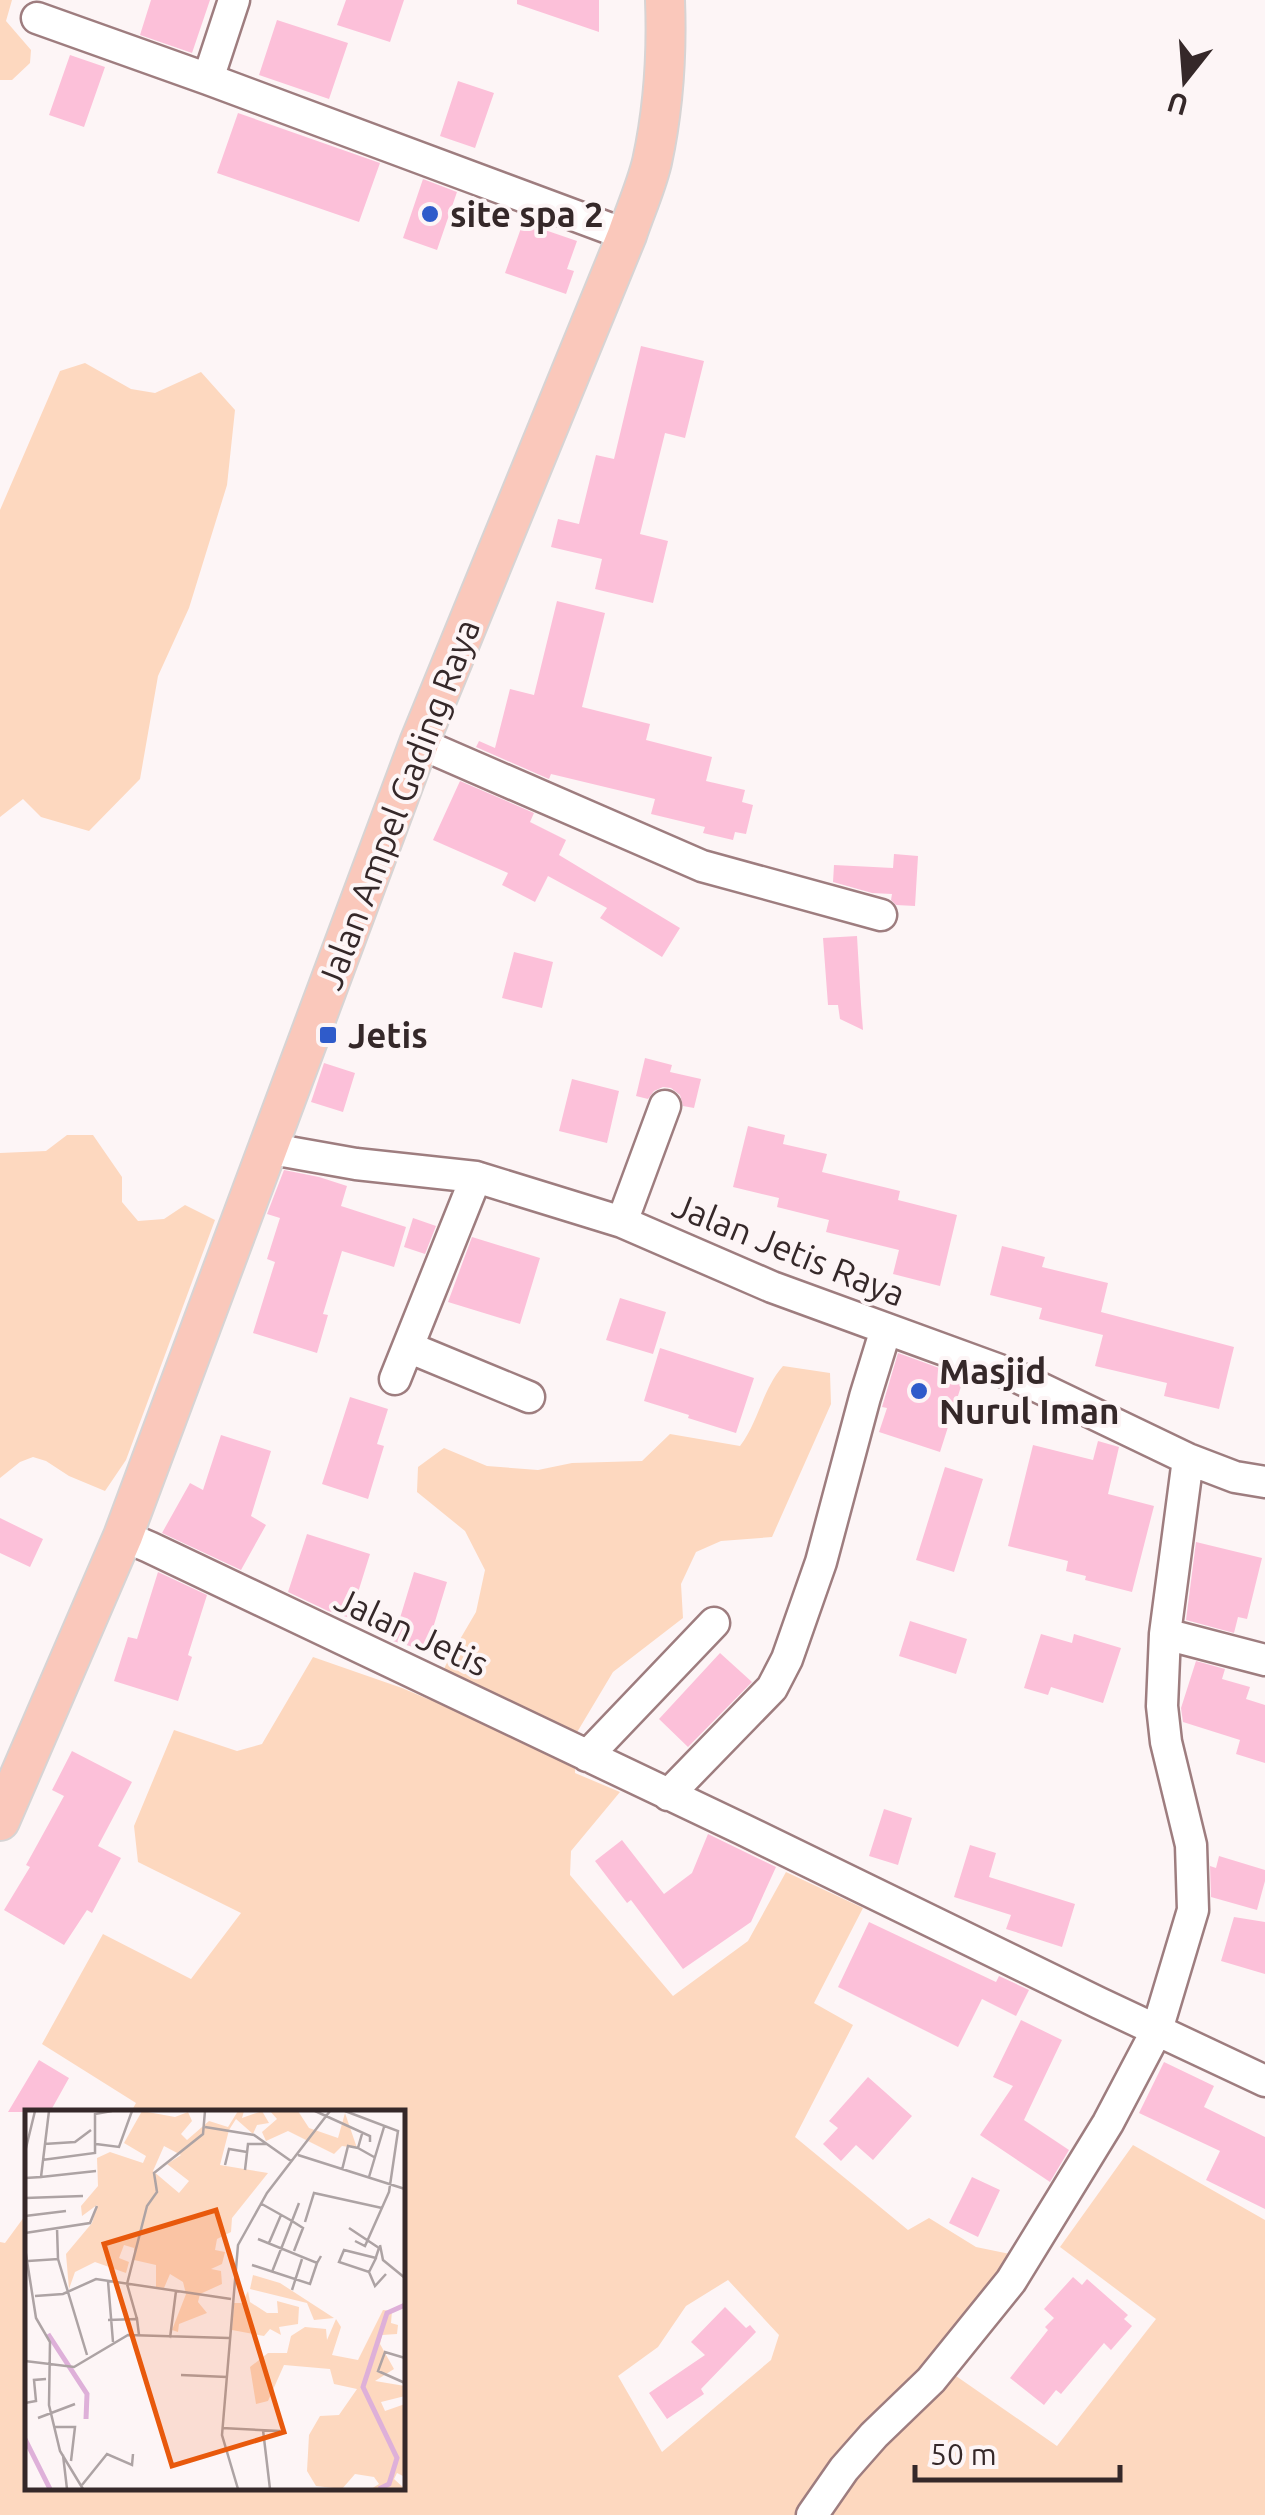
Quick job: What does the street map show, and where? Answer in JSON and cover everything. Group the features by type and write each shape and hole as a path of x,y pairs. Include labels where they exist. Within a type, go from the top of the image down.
{"main road":[{"name":"Jalan Ampel Gading Raya","path":"0,1821 123,1536 419,744 627,235 652,163 660,102 665,0"}],"street":[{"path":"208,79 234,0"},
{"path":"37,18 627,235"},
{"path":"419,744 702,866 881,915"},
{"path":"622,1222 664,1106"},
{"name":"Jalan Jetis Raya","path":"266,1148 356,1164 476,1177 622,1222 772,1287 1013,1375 1188,1459 1265,1482"},
{"path":"395,1380 476,1177"},
{"path":"668,1795 772,1688 788,1658 821,1562 886,1329"},
{"path":"408,1347 529,1398"},
{"path":"812,2515 854,2458 931,2380 1011,2282 1108,2122 1157,2030 1193,1910 1191,1845 1166,1742 1162,1706 1165,1634 1188,1459"},
{"name":"Jalan Jetis","path":"123,1536 1265,2081"},
{"path":"587,1756 714,1623"},
{"path":"1165,1634 1265,1660"}],"shaded area":[{"path":"0,0 12,0 6,21 31,50 30,63 12,80 0,80"},
{"path":"85,363 131,389 155,393 201,372 235,410 227,485 189,608 158,676 140,779 89,831 41,817 23,799 0,817 0,510 60,371"},
{"path":"67,1135 93,1135 122,1177 122,1202 138,1221 164,1219 185,1205 215,1220 126,1460 105,1491 33,1457 0,1478 0,1153 46,1151"},
{"path":"783,1366 830,1373 831,1404 772,1537 721,1541 696,1552 681,1584 683,1618 613,1672 576,1734 575,1773 620,1792 571,1851 570,1875 673,1996 748,1941 786,1872 863,1908 814,2003 853,2025 795,2137 908,2230 929,2218 976,2247 1010,2254 1023,2283 1003,2318 956,2376 1057,2446 1156,2319 1060,2247 1133,2145 1265,2220 1265,2515 0,2515 0,2242 5,2243 25,2216 25,2490 405,2490 405,2110 132,2110 136,2103 42,2044 103,1934 191,1979 241,1913 138,1862 134,1826 174,1730 237,1751 262,1744 313,1657 430,1700 476,1612 485,1570 465,1531 417,1492 418,1467 444,1448 487,1466 538,1470 572,1463 642,1461 670,1434 740,1446","holes":["728,2280 779,2335 771,2360 662,2452 618,2376 658,2347 686,2306"]}],"building":[{"path":"151,0 210,0 192,53 140,35"},
{"path":"346,0 404,0 390,42 337,25"},
{"path":"517,0 599,0 599,32 517,4"},
{"path":"277,20 348,43 329,99 259,75"},
{"path":"70,55 105,67 84,127 49,115"},
{"path":"458,81 494,93 475,148 440,136"},
{"path":"238,113 380,163 359,222 217,173"},
{"name":"site spa 2","path":"423,179 457,192 437,250 403,238"},
{"path":"525,217 546,225 545,230 577,241 567,269 574,271 566,294 505,273"},
{"path":"641,346 704,361 685,438 665,433 640,534 668,541 653,603 595,589 602,559 551,547 558,519 579,524 596,455 614,459"},
{"path":"557,601 605,613 582,707 650,724 646,740 712,757 706,781 745,790 742,802 753,805 746,834 735,832 733,840 703,833 705,827 651,814 655,799 551,774 549,779 476,747 479,741 495,748 510,689 534,695"},
{"path":"460,781 534,813 530,822 566,840 559,855 680,928 662,957 600,918 607,908 548,876 535,902 502,885 508,873 433,840"},
{"path":"894,854 918,856 915,906 896,905 892,894 872,893 833,882 834,865 893,868"},
{"path":"857,936 863,1030 840,1019 838,1005 828,1005 823,938"},
{"path":"514,952 553,962 542,1008 502,998"},
{"path":"645,1058 672,1065 670,1072 701,1079 694,1108 683,1106 680,1095 671,1088 654,1091 648,1099 636,1096"},
{"path":"324,1063 355,1073 343,1112 311,1102"},
{"path":"572,1079 619,1091 607,1143 559,1131"},
{"path":"748,1126 785,1135 783,1144 827,1154 822,1172 900,1191 898,1200 957,1215 940,1286 893,1274 899,1250 826,1232 829,1220 777,1207 779,1198 733,1187"},
{"path":"284,1170 347,1186 341,1206 406,1227 394,1267 342,1251 323,1314 328,1315 317,1353 253,1333 275,1262 267,1259 280,1218 267,1214"},
{"path":"413,1218 436,1226 425,1254 404,1247"},
{"path":"472,1237 540,1258 520,1324 448,1302"},
{"path":"1002,1246 1045,1257 1042,1267 1108,1283 1101,1312 1234,1347 1219,1409 1164,1396 1167,1383 1095,1366 1103,1335 1039,1319 1042,1308 990,1295"},
{"path":"620,1298 666,1312 653,1354 606,1340"},
{"path":"660,1348 754,1378 736,1433 644,1401"},
{"name":"Masjid Nurul Iman","path":"898,1353 964,1377 940,1452 879,1432"},
{"path":"350,1397 388,1409 377,1444 384,1446 368,1499 322,1484"},
{"path":"221,1435 271,1451 251,1516 266,1525 241,1570 162,1533 190,1483 203,1490"},
{"path":"1098,1441 1119,1447 1108,1494 1154,1506 1132,1592 1066,1571 1068,1561 1008,1546 1033,1445 1093,1460"},
{"path":"945,1467 983,1479 954,1572 916,1560"},
{"path":"0,1518 43,1539 30,1567 0,1553"},
{"path":"307,1534 370,1554 350,1618 288,1592"},
{"path":"1196,1542 1262,1558 1247,1619 1238,1617 1234,1633 1186,1620"},
{"path":"158,1572 207,1595 178,1701 114,1681 128,1637 137,1639"},
{"path":"414,1572 447,1582 426,1651 393,1641"},
{"path":"910,1621 967,1639 956,1674 899,1656"},
{"path":"1041,1634 1072,1643 1074,1634 1121,1648 1103,1703 1051,1687 1048,1695 1024,1688"},
{"path":"720,1653 752,1682 688,1747 659,1719"},
{"path":"1196,1661 1225,1669 1222,1679 1250,1687 1246,1699 1265,1705 1265,1763 1236,1754 1240,1740 1183,1722 1181,1708"},
{"path":"72,1751 132,1782 98,1846 121,1858 92,1913 87,1910 64,1945 4,1910 64,1796 52,1790"},
{"path":"884,1809 912,1818 898,1865 869,1856"},
{"path":"708,1834 776,1867 751,1922 683,1969 631,1900 627,1903 595,1861 622,1840 664,1894 692,1873"},
{"path":"970,1845 996,1853 989,1877 1075,1904 1062,1947 1006,1929 1011,1915 954,1897"},
{"path":"1219,1856 1265,1870 1257,1910 1211,1897 1210,1866 1216,1868"},
{"path":"1234,1917 1265,1922 1265,1974 1221,1961"},
{"path":"869,1922 996,1982 999,1976 1029,1990 1016,2016 982,1999 958,2047 838,1987"},
{"path":"1021,2020 1062,2040 1024,2120 1069,2150 1050,2182 980,2135 1013,2086 993,2077"},
{"path":"39,2060 69,2078 51,2110 8,2112"},
{"path":"1164,2062 1214,2086 1204,2107 1265,2137 1265,2209 1206,2180 1220,2151 1139,2113"},
{"path":"868,2077 912,2116 873,2160 856,2145 841,2161 823,2144 838,2128 829,2121"},
{"path":"972,2177 1000,2190 978,2237 949,2223"},
{"path":"1073,2277 1082,2285 1087,2279 1128,2315 1124,2319 1132,2326 1111,2350 1104,2343 1061,2394 1056,2390 1044,2405 1010,2378 1054,2318 1044,2309"},
{"path":"725,2307 746,2328 750,2325 756,2332 701,2389 704,2394 667,2419 649,2393 705,2355 691,2342"}],"place":[{"name":"site spa 2","path":"430,214"},
{"name":"Jetis","path":"328,1035"},
{"name":"Masjid Nurul Iman","path":"919,1391"}]}
